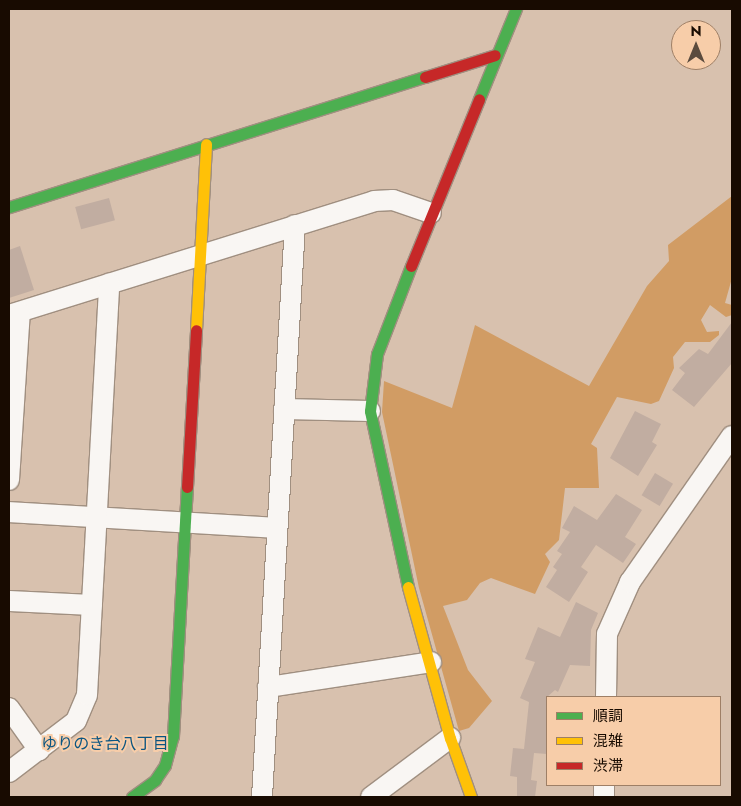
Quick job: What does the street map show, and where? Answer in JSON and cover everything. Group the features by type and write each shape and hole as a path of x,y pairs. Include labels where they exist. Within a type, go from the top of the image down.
{"street":[{"path":"472,797 450,738 431,662 384,496 370,411 377,354 430,213 516,9"},
{"path":"9,207 495,55"},
{"path":"140,795 165,765 173,736 206,144"},
{"path":"9,480 14,314 200,254 374,201 393,200 430,213"},
{"path":"262,797 295,225"},
{"path":"9,772 76,721 85,703 110,284"},
{"path":"284,409 370,411"},
{"path":"606,696 607,634 630,582 732,436"},
{"path":"9,512 277,528"},
{"path":"9,601 92,605"},
{"path":"268,687 431,662"},
{"path":"9,708 39,750"},
{"path":"371,797 450,738"}],"shaded area":[{"path":"732,196 732,278 725,303 732,305 732,315 726,317 710,305 701,320 707,332 719,331 719,335 710,342 685,342 673,357 674,368 659,401 651,404 617,397 591,444 597,448 599,488 565,488 559,540 545,554 550,562 535,594 491,578 480,583 467,600 443,606 468,670 492,701 469,728 459,731 419,588 382,412 384,381 452,408 475,325 589,386 647,286 669,261 668,245"}],"building":[{"path":"109,198 115,220 81,229 75,207"},
{"path":"20,246 34,290 9,298 9,250"},
{"path":"732,322 732,363 694,407 672,390 685,373 679,368 699,349 708,354"},
{"path":"635,411 661,424 652,442 657,445 638,476 610,458"},
{"path":"655,473 673,484 660,506 642,495"},
{"path":"616,494 642,510 625,537 636,544 623,563 596,545 581,567 588,572 569,602 546,587 557,570 553,567 562,554 557,551 570,532 562,528 574,506 597,520"},
{"path":"576,602 598,613 591,630 590,666 570,665 558,692 555,690 546,696 546,754 534,753 531,780 537,781 535,797 517,797 517,777 510,776 513,748 524,749 529,702 520,698 535,662 525,659 538,627 560,637"}],"traffic: fast":[{"path":"479,99 516,9"},
{"path":"9,207 425,77"},
{"path":"408,587 370,411 377,354 411,266"},
{"path":"132,797 155,780 165,765 173,736 187,487"}],"traffic: slow":[{"path":"196,330 206,144"},
{"path":"408,587 450,738 471,797"}],"traffic: jam":[{"path":"425,77 495,55"},
{"path":"411,266 479,99"},
{"path":"187,487 196,330"}],"district":[{"name":"ゆりのき台八丁目","path":"105,744"}]}
